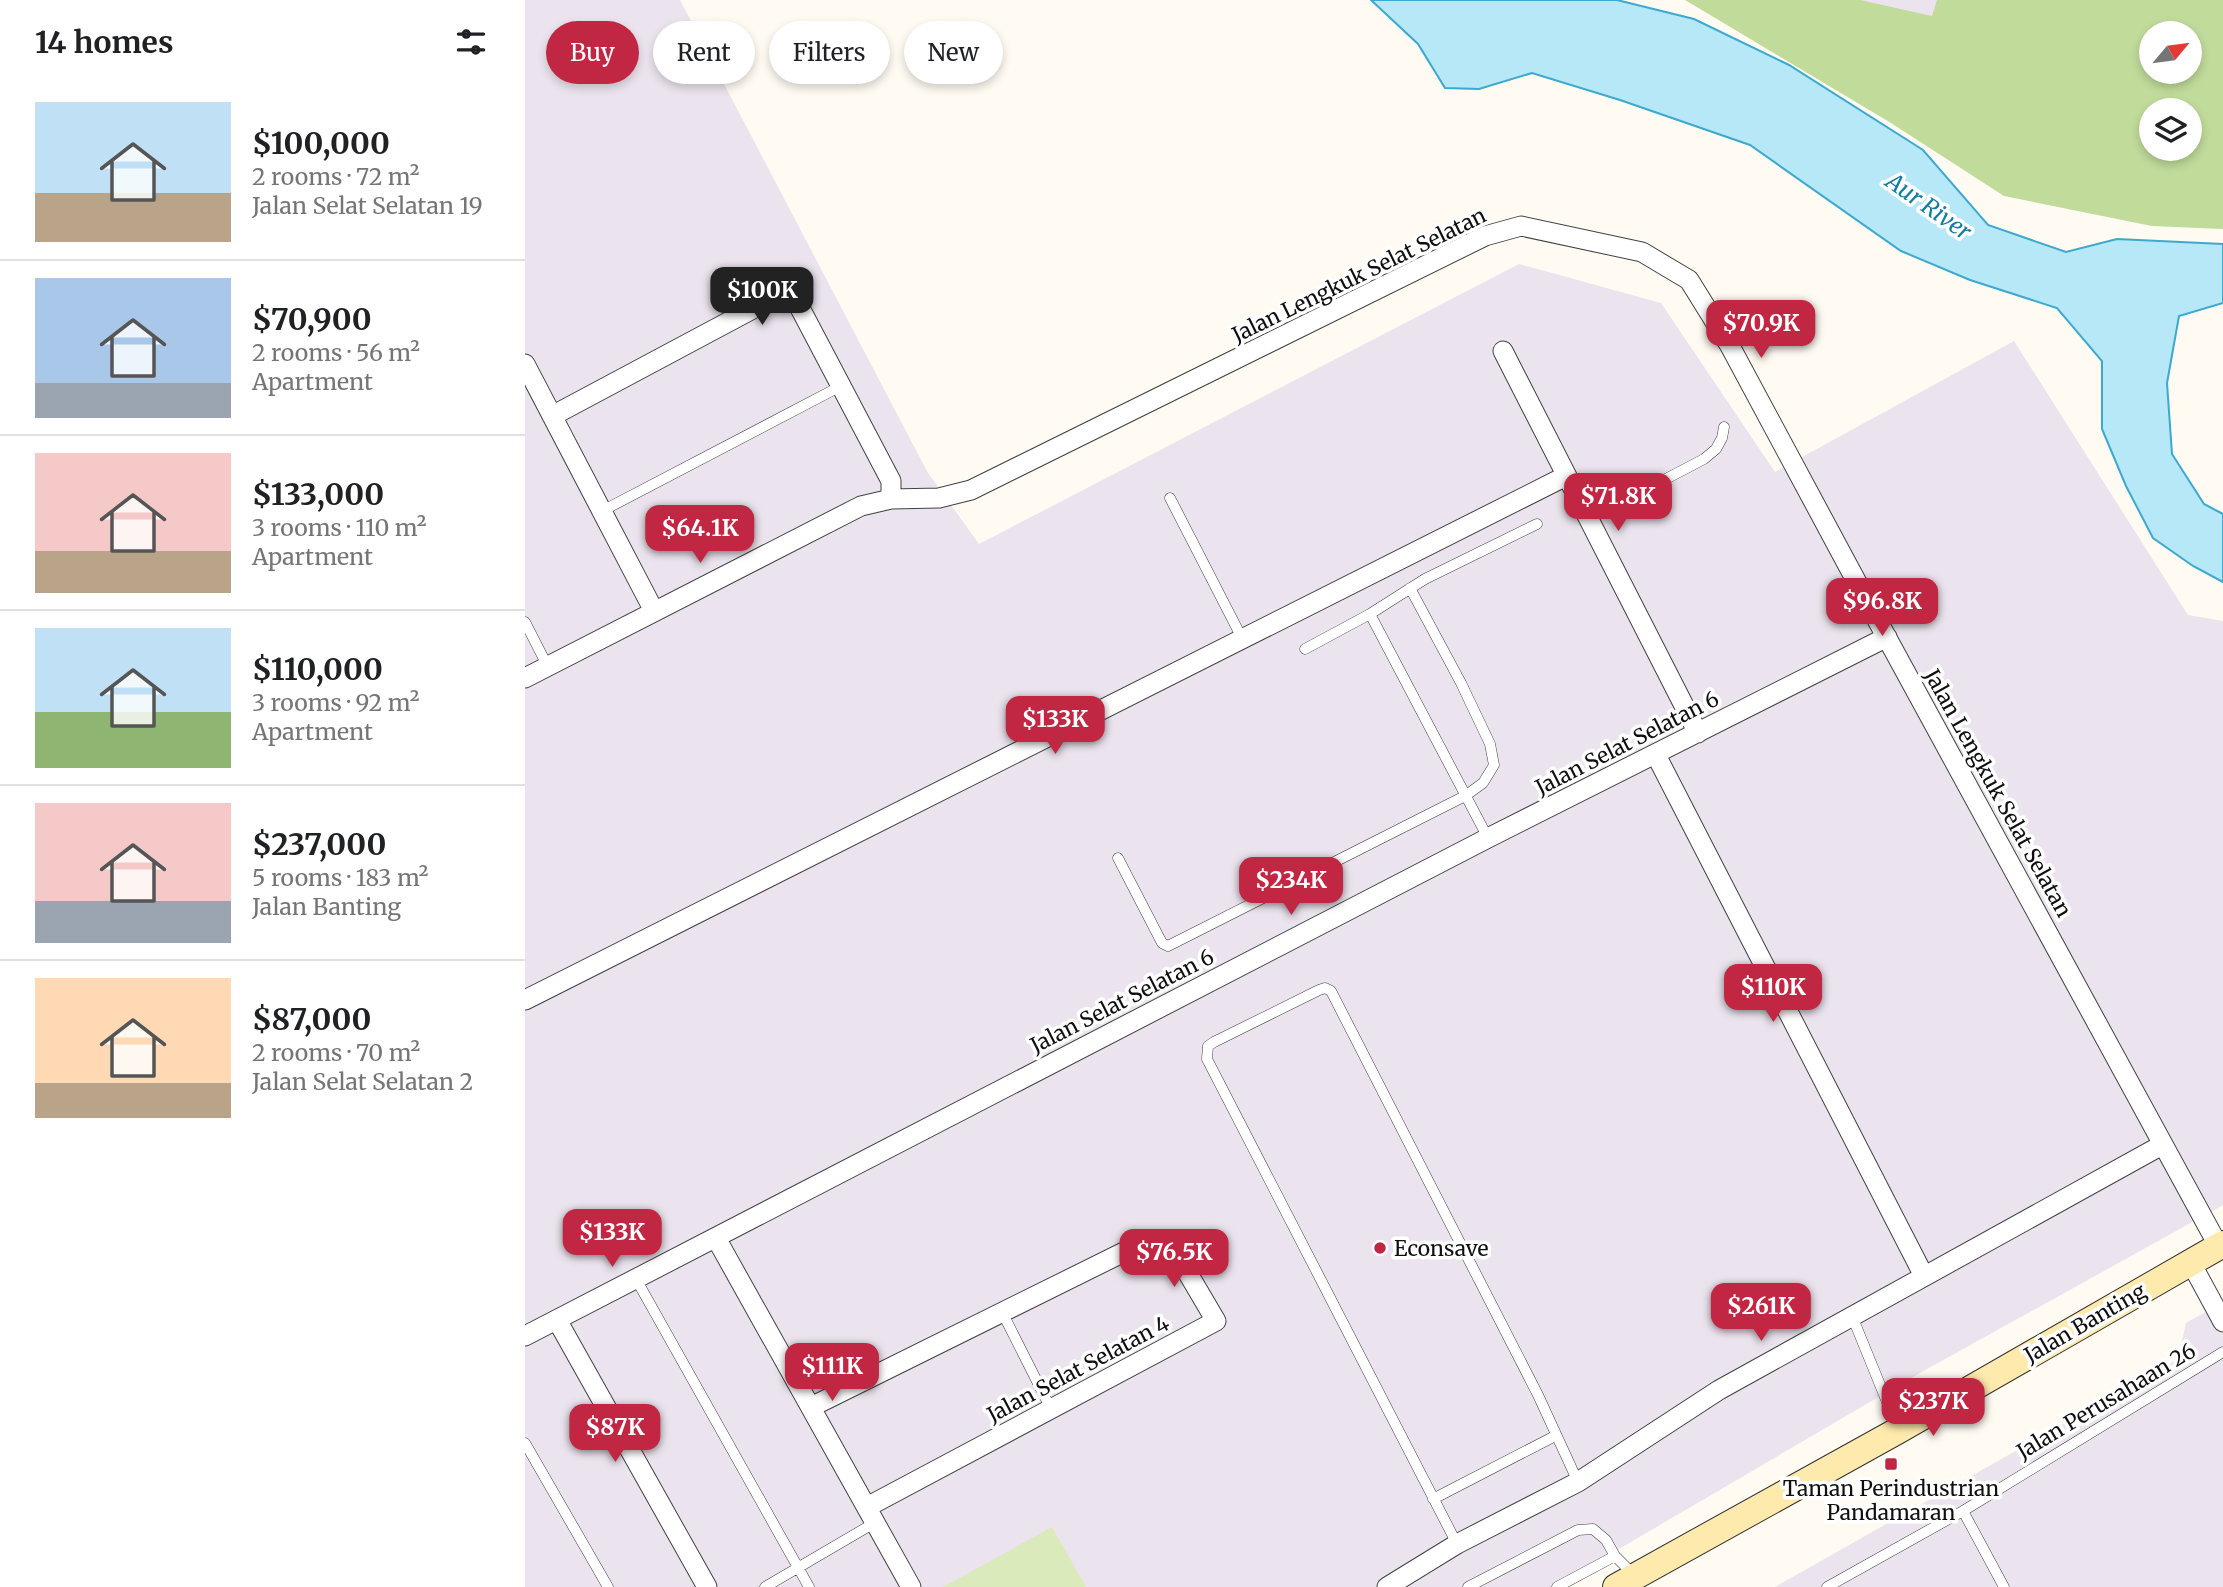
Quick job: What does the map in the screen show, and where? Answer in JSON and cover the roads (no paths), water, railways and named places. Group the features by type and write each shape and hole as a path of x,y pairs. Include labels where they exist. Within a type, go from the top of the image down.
{"main road":[{"name":"Jalan Banting","path":"1626,1582 1899,1430 2221,1245"}],"street":[{"name":"Jalan Lengkuk Selat Selatan","path":"525,678 861,506 891,499 939,498 971,490 1485,236 1521,226 1642,252 1689,280 1730,346 2162,1145 2221,1245"},
{"path":"552,416 790,289 891,481 891,499"},
{"path":"1503,351 1698,733"},
{"path":"527,372 655,611"},
{"path":"525,1000 1566,476"},
{"path":"1875,616 1856,653 1902,665"},
{"name":"Jalan Selat Selatan 6","path":"525,1336 1488,838 1887,637"},
{"path":"1656,755 1924,1276"},
{"path":"1387,1587 1457,1544 1578,1482 1719,1390 2162,1145"},
{"path":"716,1238 911,1587"},
{"name":"Jalan Selat Selatan 4","path":"811,1407 1129,1249 1150,1244 1176,1253 1216,1321 1051,1409 871,1515"},
{"path":"2191,1263 2223,1322"},
{"path":"557,1320 707,1587"}],"lane":[{"path":"602,511 841,386"},
{"path":"1584,510 1607,499 1639,493 1704,459 1716,449 1724,427"},
{"path":"1170,498 1243,640"},
{"path":"1305,649 1370,614 1410,588 1537,524"},
{"path":"1118,858 1162,943 1168,946 1465,796 1483,783 1494,765 1490,744 1410,588"},
{"path":"1370,614 1488,838"},
{"path":"525,622 549,667"},
{"path":"1457,1544 1207,1059 1208,1046 1214,1042 1319,990 1325,988 1331,991 1538,1395 1578,1482"},
{"path":"636,1279 809,1587"},
{"path":"1002,1312 1051,1409"},
{"path":"1852,1316 1899,1430"},
{"name":"Jalan Perusahaan 26","path":"1827,1587 1963,1511 2223,1352"},
{"path":"1433,1499 1555,1436"},
{"path":"525,1443 608,1587"},
{"path":"1963,1511 2004,1587"},
{"path":"765,1587 799,1568 871,1515"},
{"path":"1468,1587 1578,1530 1593,1528 1606,1540 1626,1582"},
{"path":"1557,1587 1615,1556"}],"water":[{"name":"Aur River","path":"1371,0 1617,0 1694,19 1789,65 1923,150 1988,225 2066,252 2117,239 2223,244 2223,303 2179,316 2167,383 2172,454 2204,504 2223,514 2223,582 2193,566 2153,538 2126,486 2102,429 2102,361 2057,308 1970,280 1901,251 1750,145 1532,73 1479,89 1445,88 1418,44"}],"place":[{"name":"Econsave","path":"1380,1248"},
{"name":"Taman Perindustrian Pandamaran","path":"1891,1464"}]}
